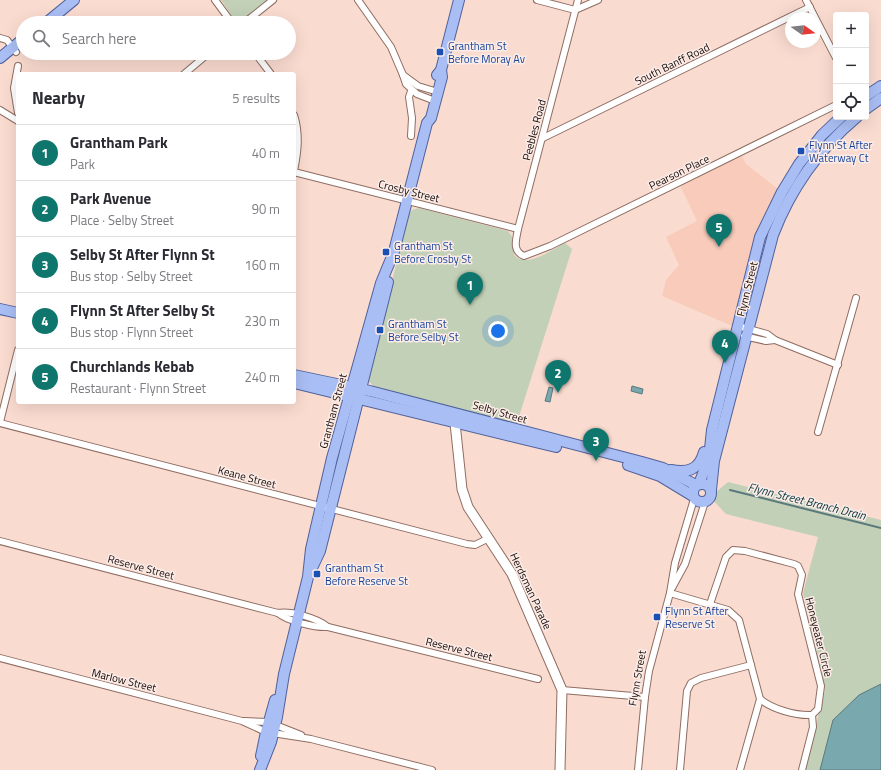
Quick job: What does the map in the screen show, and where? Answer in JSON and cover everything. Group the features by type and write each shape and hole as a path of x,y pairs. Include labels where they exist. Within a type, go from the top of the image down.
{"main road":[{"path":"55,16 74,0"},
{"name":"Grantham Street","path":"325,508 348,397 356,388 388,285 393,254 427,123 431,118 434,95 442,77 441,70 459,0"},
{"path":"0,58 16,49"},
{"path":"0,66 16,49"},
{"path":"869,94 881,86"},
{"path":"869,107 881,98"},
{"name":"Flynn Street","path":"698,485 709,458 712,430 760,237 782,192 799,164 822,135 838,120"},
{"name":"Flynn Street","path":"710,490 714,461 749,333 768,256 781,215 796,187 829,143 853,120"},
{"path":"750,274 757,271 768,256"},
{"path":"0,302 16,306"},
{"path":"0,308 16,312"},
{"name":"Selby Street","path":"296,375 356,388 456,413 663,468 698,485"},
{"name":"Selby Street","path":"296,384 630,466 663,478 694,498"},
{"name":"Grantham Street","path":"259,770 271,728 308,577 311,549 359,399 356,388"},
{"name":"Herdsman Parade","path":"456,413 454,423 465,499 471,513 512,574 562,690 563,708 559,768"},
{"path":"663,468 684,472 694,469 702,458 712,430"},
{"path":"698,485 707,486 710,490 711,496 705,502 699,502 694,498 693,490 698,485"}],"street":[{"path":"215,0 227,16"},
{"path":"253,16 273,0"},
{"path":"358,0 385,37 406,84 411,91 434,95"},
{"path":"538,0 575,10 598,0"},
{"name":"Peebles Road","path":"530,255 524,256 517,252 516,246 518,229 578,0"},
{"path":"806,0 833,52"},
{"name":"South Banff Road","path":"543,138 810,7"},
{"path":"0,38 7,40 16,47"},
{"path":"186,72 201,60"},
{"path":"260,60 269,72"},
{"path":"17,72 18,66"},
{"path":"403,75 434,95"},
{"path":"16,77 14,88 16,100"},
{"path":"411,91 409,97 412,118 411,136"},
{"name":"Pearson Place","path":"530,255 833,106"},
{"path":"0,110 16,120"},
{"path":"296,121 298,127 299,150 296,163"},
{"name":"Crosby Street","path":"296,173 518,229"},
{"path":"818,432 856,298"},
{"path":"737,330 749,333 767,334 775,340 838,365"},
{"path":"0,423 16,358"},
{"name":"Keane Street","path":"0,423 467,544 475,545 489,538"},
{"name":"Flynn Street","path":"638,770 644,697 655,645 670,593 675,564 694,498"},
{"name":"Flynn Street","path":"670,593 685,564 705,502"},
{"name":"Reserve Street","path":"0,541 278,613 284,612 298,618 322,622 328,627 538,679"},
{"name":"Honeyeater Circle","path":"710,604 726,557 733,550 745,551 798,566 802,575 798,594 821,686 818,709 812,715"},
{"path":"670,593 728,610 738,620 760,699 740,770"},
{"name":"Marlow Street","path":"0,658 432,770"},
{"path":"680,770 687,691 692,683 701,678 751,665"},
{"path":"562,690 644,697"},
{"path":"760,699 768,705 805,715 812,715 813,727 802,770"},
{"name":"Marlow Street","path":"242,721 312,739"}],"shaded area":[{"path":"741,154 746,164 787,196 762,251 744,331 662,296 666,280 679,265 666,237 697,221 679,183"}],"green space":[{"path":"221,0 268,0 248,16 232,16"},
{"path":"419,208 508,231 512,237 514,255 519,259 525,260 539,257 565,243 572,249 516,426 374,386 368,381 408,215 412,210"},
{"path":"728,482 881,520 881,770 804,770 825,690 803,593 818,537 726,514 710,497"}],"water":[{"path":"632,386 643,389 642,394 631,391"},
{"path":"549,387 553,388 550,402 545,401"},
{"path":"881,684 881,770 820,770 833,720 859,695"}],"waterway":[{"name":"Flynn Street Branch Drain","path":"730,490 881,528"}],"place":[{"name":"Grantham St Before Moray Av","path":"440,52"},
{"name":"Flynn St After Waterway Ct","path":"801,151"},
{"name":"Churchlands Kebab","path":"719,247"},
{"name":"Grantham St Before Crosby St","path":"386,252"},
{"name":"Grantham Park","path":"470,305"},
{"name":"Grantham St Before Selby St","path":"380,330"},
{"name":"Flynn St After Selby St","path":"725,363"},
{"name":"Park Avenue","path":"558,393"},
{"name":"Selby St After Flynn St","path":"596,461"},
{"name":"Grantham St Before Reserve St","path":"317,574"},
{"name":"Flynn St After Reserve St","path":"657,617"}]}
